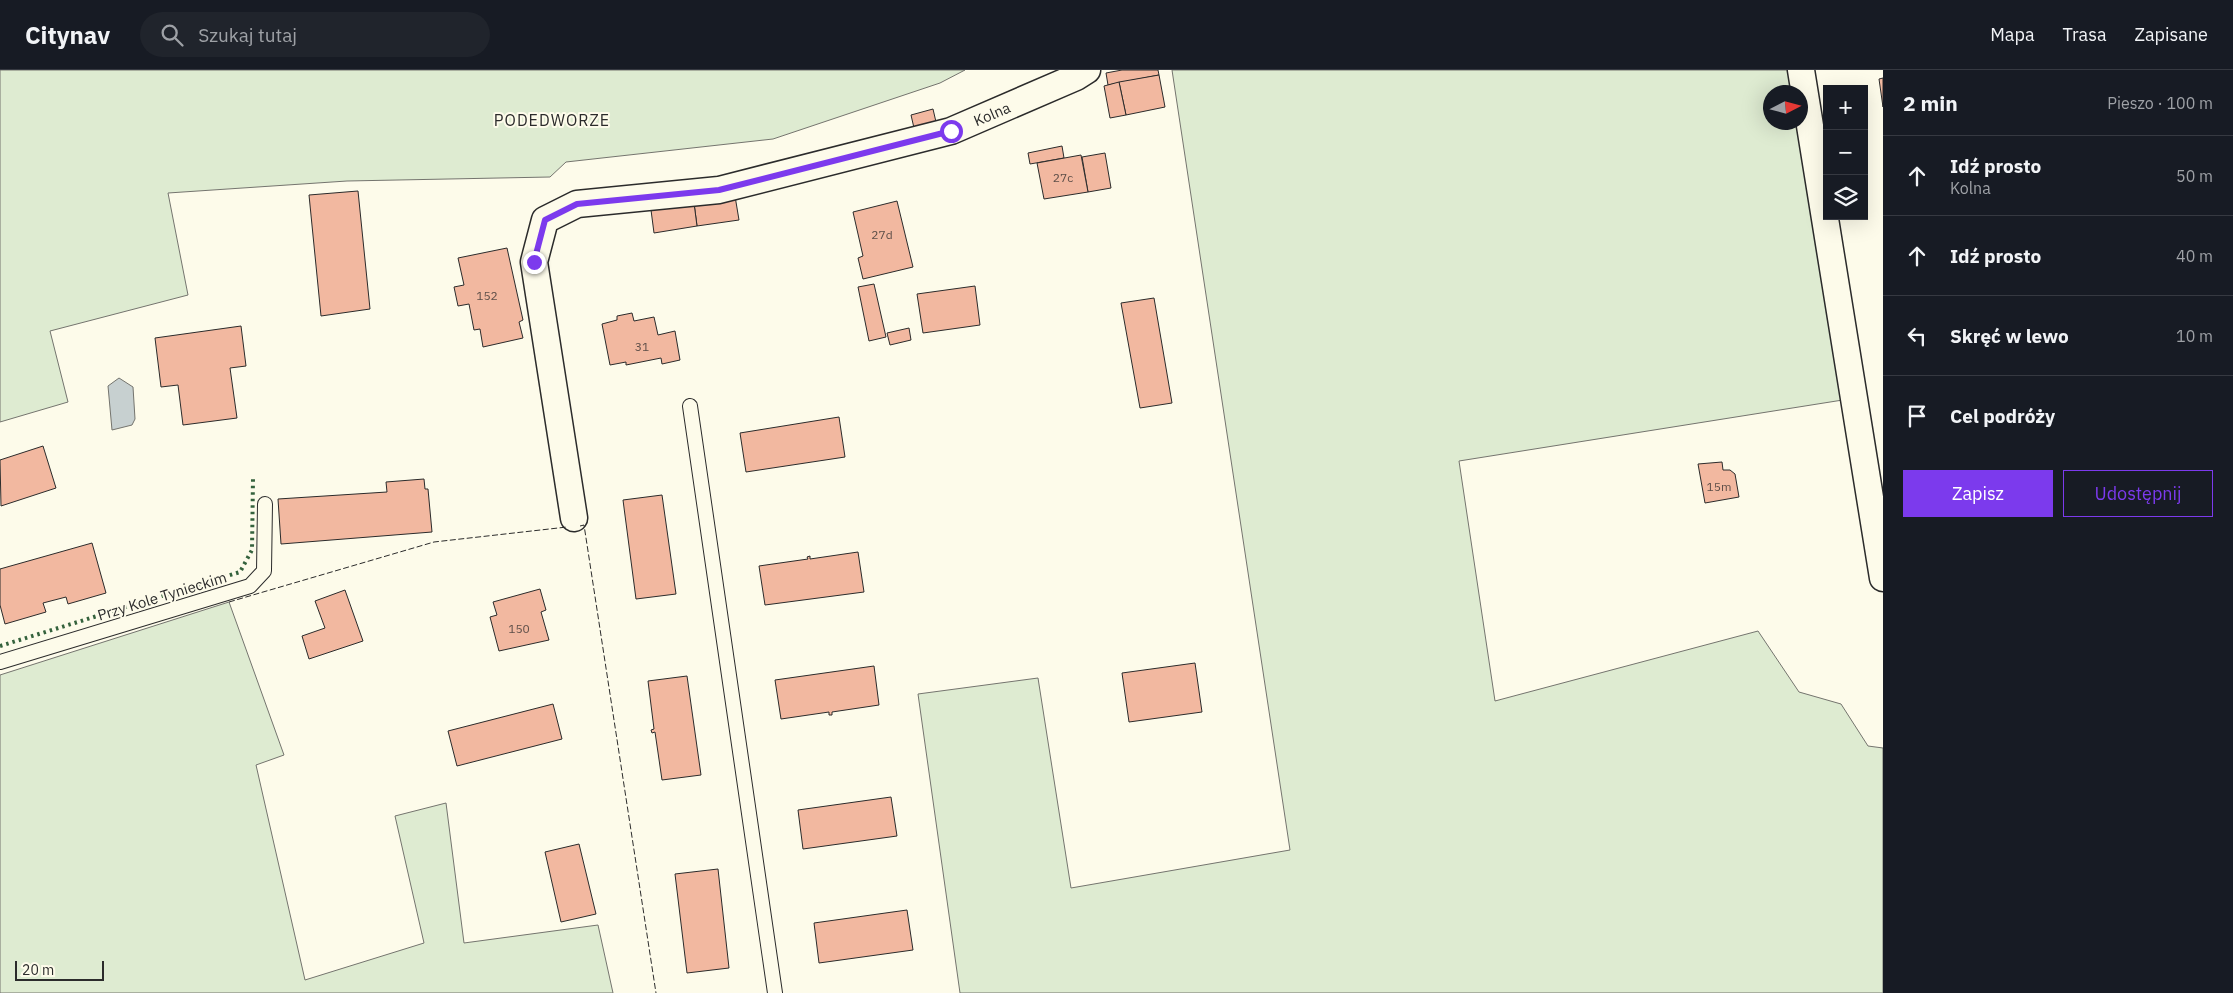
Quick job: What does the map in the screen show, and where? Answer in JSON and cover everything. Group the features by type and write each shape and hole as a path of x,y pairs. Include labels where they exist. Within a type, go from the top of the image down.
{"street":[{"name":"Kolna","path":"574,518 534,262 545,220 577,204 719,190 951,131 1076,78 1087,70"},
{"path":"1802,70 1883,578"}],"lane":[{"path":"690,406 775,993"},
{"name":"Przy Kole Tynieckim","path":"0,662 250,586 264,570 265,504"}],"green space":[{"path":"0,70 965,70 940,83 773,139 566,162 550,177 347,181 168,193 188,295 50,331 68,402 0,422"},
{"path":"1172,70 1793,70 1796,85 1763,85 1763,130 1801,130 1849,399 1459,461 1495,701 1758,631 1799,692 1841,704 1868,746 1883,748 1883,993 960,993 918,694 1038,678 1071,888 1290,850"},
{"path":"229,602 284,755 256,765 305,980 424,943 395,816 446,803 464,943 598,925 613,993 0,993 0,675"}],"shaded area":[{"path":"119,378 133,387 135,419 132,425 112,430 108,386"}],"building":[{"path":"1122,70 1158,70 1159,75 1108,85 1106,73"},
{"path":"1159,75 1165,107 1126,115 1119,82"},
{"path":"1883,78 1883,107 1879,79"},
{"path":"1119,82 1126,115 1110,118 1104,86"},
{"path":"933,109 936,122 914,128 911,115"},
{"path":"1062,146 1064,158 1030,164 1028,153"},
{"path":"1105,153 1111,188 1088,192 1082,157"},
{"path":"1081,155 1088,192 1044,199 1037,163"},
{"path":"358,191 370,309 321,316 309,195"},
{"path":"735,196 739,220 697,226 694,203"},
{"path":"897,201 913,267 863,279 858,258 863,256 853,212"},
{"path":"694,203 697,226 654,233 651,210"},
{"path":"507,248 523,320 519,322 523,338 483,347 480,329 474,330 469,304 458,306 454,287 464,285 458,258"},
{"path":"874,284 886,337 869,341 858,287"},
{"path":"975,286 980,325 923,333 917,294"},
{"path":"1154,298 1172,403 1140,408 1121,303"},
{"path":"632,313 634,321 654,317 658,335 675,331 680,360 662,364 661,358 626,365 626,362 610,365 602,324 617,320 617,316"},
{"path":"241,326 246,366 230,368 237,418 183,425 178,385 161,387 155,338"},
{"path":"909,328 911,340 890,345 887,333"},
{"path":"839,417 845,457 746,472 740,433"},
{"path":"43,446 56,488 1,506 0,460"},
{"path":"1722,462 1723,470 1730,470 1735,474 1739,497 1705,503 1698,464"},
{"path":"424,479 425,489 428,489 432,532 281,544 278,499 387,492 386,482"},
{"path":"662,495 676,594 636,599 623,500"},
{"path":"92,543 106,593 68,604 66,597 43,603 46,612 5,624 0,605 0,569"},
{"path":"858,552 864,592 765,605 759,566 808,559 807,557 810,556 810,559"},
{"path":"540,589 546,610 541,612 549,640 499,651 490,617 497,615 493,602"},
{"path":"345,590 363,641 309,659 302,636 325,628 315,601"},
{"path":"1195,663 1202,712 1129,722 1122,673"},
{"path":"874,666 879,705 832,712 832,715 829,715 829,712 781,719 775,680"},
{"path":"687,676 701,775 662,780 655,732 652,733 651,730 654,729 648,681"},
{"path":"553,704 562,739 457,766 448,731"},
{"path":"891,797 897,836 803,849 798,810"},
{"path":"579,844 596,914 561,922 545,852"},
{"path":"718,869 729,968 687,973 675,874"},
{"path":"907,910 913,950 819,963 814,923"}],"hedge":[{"path":"0,646 240,572 252,550 253,479"}],"fence":[{"path":"580,526 584,525 656,993"},
{"path":"229,602 434,542 567,527"}],"district":[{"name":"PODEDWORZE","path":"552,120"}],"route":[{"path":"534,262 545,220 577,204 719,190 951,131"}]}
